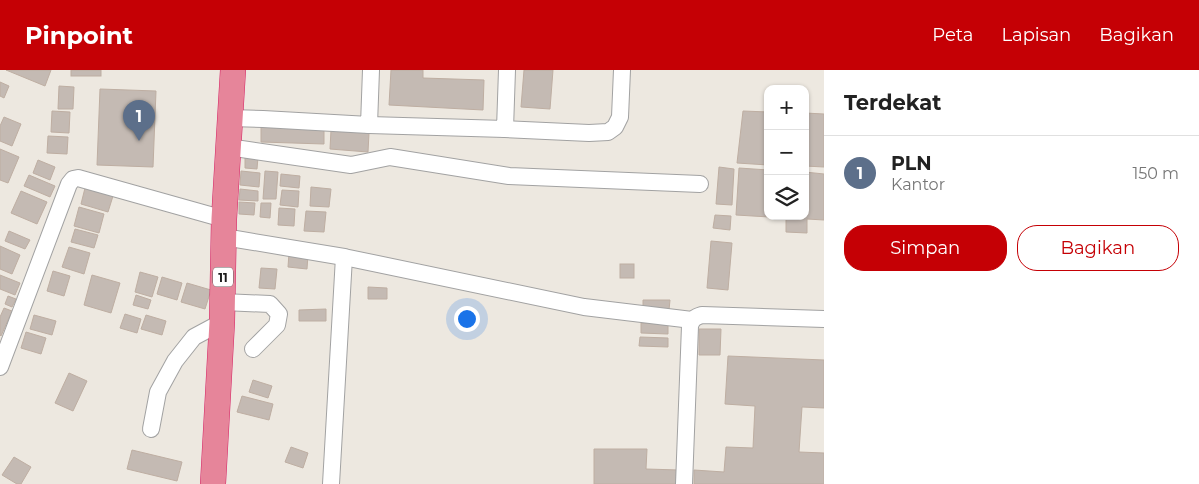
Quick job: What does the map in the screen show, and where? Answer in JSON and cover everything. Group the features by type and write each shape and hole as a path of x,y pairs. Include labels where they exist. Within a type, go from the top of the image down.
{"highway":[{"name":"11","path":"213,484 233,70"}],"street":[{"path":"369,125 371,70"},
{"path":"505,129 508,70"},
{"path":"230,118 369,125 589,133 608,132 615,127 620,117 622,70"},
{"path":"228,147 351,164 390,157 509,176 700,184"},
{"path":"0,367 69,184 73,179 78,178 224,228 344,257 584,307 692,320"},
{"path":"332,484 344,257"},
{"path":"151,429 158,392 175,361 194,337 222,312 270,304 279,314 277,325 254,349"},
{"path":"684,484 690,326 692,320 702,315 824,319"}],"building":[{"path":"6,70 51,70 45,86"},
{"path":"71,70 101,70 101,76 71,76"},
{"path":"391,70 423,70 423,78 484,80 483,110 389,105"},
{"path":"524,70 553,70 550,109 521,107"},
{"path":"0,82 9,86 4,98 0,96"},
{"path":"59,86 74,87 73,109 58,109"},
{"path":"100,89 156,91 153,167 97,165"},
{"path":"52,111 70,112 69,133 51,132"},
{"path":"743,111 764,112 764,165 737,163"},
{"path":"809,113 824,114 824,167 809,166"},
{"path":"4,117 21,124 12,146 0,141 0,126"},
{"path":"261,127 324,129 324,144 261,142"},
{"path":"331,130 369,133 368,152 330,149"},
{"path":"48,136 68,137 67,154 47,153"},
{"path":"0,149 19,157 8,183 0,180"},
{"path":"245,156 258,157 257,169 245,168"},
{"path":"38,160 55,167 50,180 33,173"},
{"path":"719,167 734,169 732,205 716,204"},
{"path":"739,168 764,170 764,217 736,215"},
{"path":"241,171 260,173 259,187 240,185"},
{"path":"265,171 278,172 276,199 263,199"},
{"path":"809,172 824,174 824,220 809,219"},
{"path":"281,174 300,176 299,188 280,186"},
{"path":"29,175 55,186 50,197 24,186"},
{"path":"311,187 331,189 329,207 310,206"},
{"path":"85,188 113,196 108,212 81,204"},
{"path":"240,189 258,191 258,201 239,200"},
{"path":"282,190 299,191 298,207 280,205"},
{"path":"21,191 47,202 37,224 11,213"},
{"path":"239,202 255,203 254,215 239,214"},
{"path":"261,203 271,203 270,218 260,217"},
{"path":"79,207 104,214 99,233 74,226"},
{"path":"279,208 295,209 294,226 278,225"},
{"path":"306,211 326,212 324,232 304,231"},
{"path":"715,215 731,216 730,230 713,228"},
{"path":"786,220 807,220 807,233 786,232"},
{"path":"75,229 98,235 94,248 71,242"},
{"path":"9,231 30,240 25,249 5,241"},
{"path":"711,241 732,243 728,290 707,288"},
{"path":"0,246 20,255 12,274 0,269"},
{"path":"69,247 90,253 84,274 62,267"},
{"path":"289,253 308,255 307,269 288,267"},
{"path":"620,264 634,264 634,278 620,278"},
{"path":"261,268 277,269 275,289 259,288"},
{"path":"53,271 70,276 64,296 47,291"},
{"path":"140,272 158,277 152,297 135,292"},
{"path":"0,275 20,283 15,295 0,289"},
{"path":"92,275 120,283 111,313 84,305"},
{"path":"162,277 182,283 177,300 157,294"},
{"path":"187,283 211,290 205,309 181,302"},
{"path":"368,287 387,288 387,299 368,299"},
{"path":"136,295 151,300 148,309 133,305"},
{"path":"8,296 16,299 12,307 5,304"},
{"path":"643,300 670,300 669,310 643,309"},
{"path":"4,308 12,311 1,336 0,317"},
{"path":"326,309 326,321 299,321 299,310"},
{"path":"125,314 141,319 137,333 120,328"},
{"path":"34,315 56,321 52,335 30,329"},
{"path":"146,315 166,321 162,335 141,329"},
{"path":"641,323 668,324 668,334 641,333"},
{"path":"699,329 721,329 720,355 699,355"},
{"path":"26,332 46,338 41,354 21,348"},
{"path":"640,337 668,338 668,347 639,346"},
{"path":"728,356 824,360 824,408 802,407 799,452 824,453 824,484 694,484 694,470 724,472 726,447 753,448 755,406 725,404"},
{"path":"69,373 87,381 73,411 55,403"},
{"path":"253,380 272,386 268,398 249,392"},
{"path":"242,396 273,404 269,420 237,412"},
{"path":"291,447 308,453 303,468 285,462"},
{"path":"594,449 647,449 646,469 679,470 679,484 594,484"},
{"path":"132,450 182,462 177,481 127,469"},
{"path":"14,457 31,467 21,484 17,484 2,475"}],"place":[{"name":"PLN","path":"139,141"}]}
